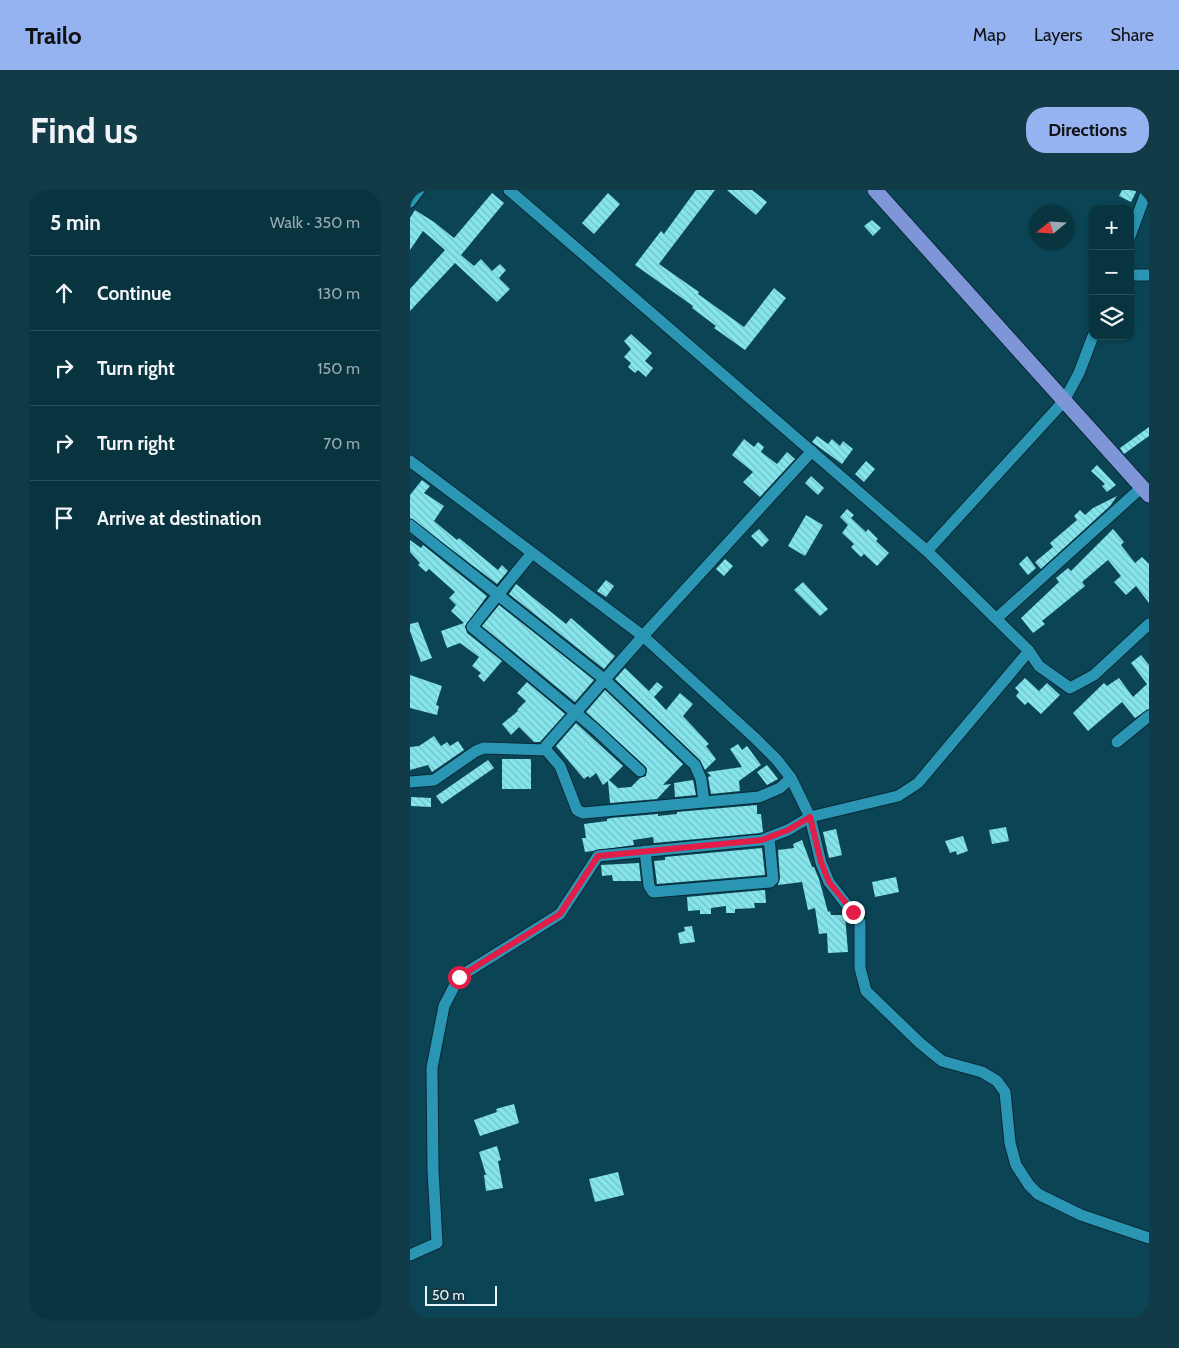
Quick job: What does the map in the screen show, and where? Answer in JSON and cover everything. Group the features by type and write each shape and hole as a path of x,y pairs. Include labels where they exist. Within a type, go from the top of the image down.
{"highway":[{"path":"875,190 1145,491"}],"street":[{"path":"410,202 419,190"},
{"path":"509,190 926,551 997,618 1029,651 1039,666 1070,688 1094,675 1149,624"},
{"path":"1134,225 1147,190"},
{"path":"1134,275 1149,275"},
{"path":"926,551 1064,401 1079,373 1091,340"},
{"path":"791,778 780,788 769,794 589,814 580,812 576,807 563,773 546,750 547,742 812,451"},
{"path":"410,461 643,636 755,738 791,778 810,817 821,862 829,882 860,922 860,968 866,991 920,1043 942,1061 982,1072 997,1081 1005,1092 1010,1143 1016,1165 1029,1185 1038,1194 1081,1214 1149,1238"},
{"path":"997,618 1145,491"},
{"path":"410,525 604,679 694,765 701,779 704,801"},
{"path":"532,553 472,626 473,629 574,712 640,771"},
{"path":"410,1255 437,1243 433,1170 432,1068 444,1006 459,977 560,914 598,856 769,838 810,817 908,792 928,771 1029,651"},
{"path":"1117,742 1149,716"},
{"path":"410,782 434,780 484,748 546,750"},
{"path":"645,851 649,886 653,892 751,885 768,883 772,879 769,838"}],"building":[{"path":"696,190 715,190 659,264 744,327 774,288 786,298 745,350 714,328 716,326 692,308 693,306 635,265 661,231 664,234"},
{"path":"727,190 752,190 767,202 756,215"},
{"path":"1122,190 1137,190 1131,202 1119,196"},
{"path":"492,193 504,203 461,255 474,266 481,259 492,271 500,264 506,270 499,278 510,289 497,302 455,263 410,311 410,289 445,250 423,231 410,250 410,218 415,210 454,238"},
{"path":"608,193 620,204 594,234 582,223"},
{"path":"872,220 881,228 873,236 864,226"},
{"path":"631,334 652,353 645,361 653,368 646,377 638,370 635,373 628,367 631,363 624,357 631,349 624,341"},
{"path":"1149,427 1149,436 1124,454 1120,448"},
{"path":"817,436 828,444 832,439 840,446 843,441 853,449 842,464 812,442"},
{"path":"744,439 754,447 758,442 764,447 761,452 777,464 787,452 795,459 760,497 743,482 753,472 732,455"},
{"path":"866,461 875,469 864,482 855,474"},
{"path":"1097,465 1116,485 1107,492 1102,486 1105,484 1091,471"},
{"path":"811,476 824,488 818,495 805,483"},
{"path":"422,480 430,486 424,493 444,506 434,521 457,540 459,538 498,570 502,565 508,571 497,584 410,518 410,495"},
{"path":"1117,496 1110,506 1041,569 1035,562 1053,547 1050,543 1077,520 1074,516 1080,510 1085,515 1093,508"},
{"path":"847,509 854,515 851,518 866,532 868,529 878,539 876,541 889,553 877,566 864,554 861,557 851,547 854,544 842,533 848,525 840,517"},
{"path":"806,515 823,525 805,556 788,546"},
{"path":"759,529 769,540 762,547 751,536"},
{"path":"1113,529 1124,542 1121,545 1135,563 1142,557 1149,564 1149,603 1136,586 1126,595 1114,582 1121,576 1108,560 1082,582 1085,586 1042,621 1045,624 1033,633 1021,618 1059,582 1056,578 1068,568 1071,571"},
{"path":"410,540 421,548 423,545 487,596 465,626 467,633 502,661 484,682 478,676 481,673 472,666 479,657 460,643 447,648 441,631 464,623 451,611 456,605 449,598 455,592 429,569 426,572 418,565 420,563 410,552"},
{"path":"1027,556 1036,568 1028,575 1019,564"},
{"path":"725,559 733,566 724,576 716,569"},
{"path":"606,580 614,586 606,597 597,591"},
{"path":"803,582 828,609 820,616 794,590"},
{"path":"516,584 566,624 571,618 615,656 604,669 509,594"},
{"path":"499,605 594,680 575,702 482,626"},
{"path":"418,622 432,658 421,662 410,631 410,624"},
{"path":"1141,655 1149,665 1149,709 1135,718 1122,702 1088,731 1073,713 1104,683 1107,686 1119,678 1133,697 1147,684 1131,663"},
{"path":"625,668 649,691 657,682 663,687 654,697 666,710 680,693 693,704 683,716 709,744 706,746 716,759 705,770 700,760 615,679"},
{"path":"410,675 442,686 436,705 439,706 437,715 410,708"},
{"path":"1025,678 1039,691 1047,683 1060,695 1041,714 1028,702 1025,705 1016,696 1019,692 1015,688"},
{"path":"527,682 565,714 540,742 534,742 519,727 511,735 502,724 518,711 526,701 517,693"},
{"path":"605,690 683,764 663,785 671,784 657,799 610,803 608,781 603,785 596,773 590,778 588,776 584,779 556,746 576,723 623,766 609,780 618,788 631,787 640,778 646,776 647,769 645,766 586,712"},
{"path":"434,736 441,746 447,742 450,746 458,741 464,750 432,772 428,765 410,770 410,747 419,746"},
{"path":"738,744 742,750 747,746 761,765 739,781 740,791 711,794 708,777 711,776 707,772 742,767 730,749"},
{"path":"502,759 531,759 531,789 502,789"},
{"path":"488,760 494,768 442,804 436,796"},
{"path":"767,765 778,779 767,785 757,772"},
{"path":"693,780 696,795 675,797 674,783"},
{"path":"411,797 431,798 431,807 411,806"},
{"path":"757,805 757,814 761,814 763,832 760,833 654,843 653,837 633,840 634,845 585,852 582,838 586,838 584,824 607,821 607,819 611,818 658,814 658,816 677,814 677,812"},
{"path":"1006,827 1009,841 992,844 989,830"},
{"path":"836,829 842,855 829,858 823,832"},
{"path":"963,836 968,851 957,855 956,851 950,853 945,841"},
{"path":"802,840 812,867 814,867 819,879 828,912 830,911 831,915 845,915 848,952 828,953 827,933 819,934 815,908 808,910 802,882 778,885 780,878 778,850 794,848 793,844"},
{"path":"762,848 765,875 657,884 654,861 665,860 665,857"},
{"path":"639,863 641,881 613,881 612,875 602,876 601,865"},
{"path":"896,877 899,892 875,897 872,882"},
{"path":"765,890 766,903 754,903 755,908 735,909 735,913 726,913 726,906 711,908 711,914 700,914 700,910 688,911 687,897"},
{"path":"692,926 695,942 680,944 678,933 685,931 684,927"},
{"path":"514,1104 519,1123 480,1136 474,1120 497,1112 496,1109"},
{"path":"497,1146 501,1160 498,1161 503,1188 486,1191 484,1175 486,1175 479,1152"},
{"path":"618,1172 624,1195 595,1202 589,1179"}],"route":[{"path":"459,977 560,914 598,856 762,840 788,830 810,817 821,862 829,882 853,912"}]}
